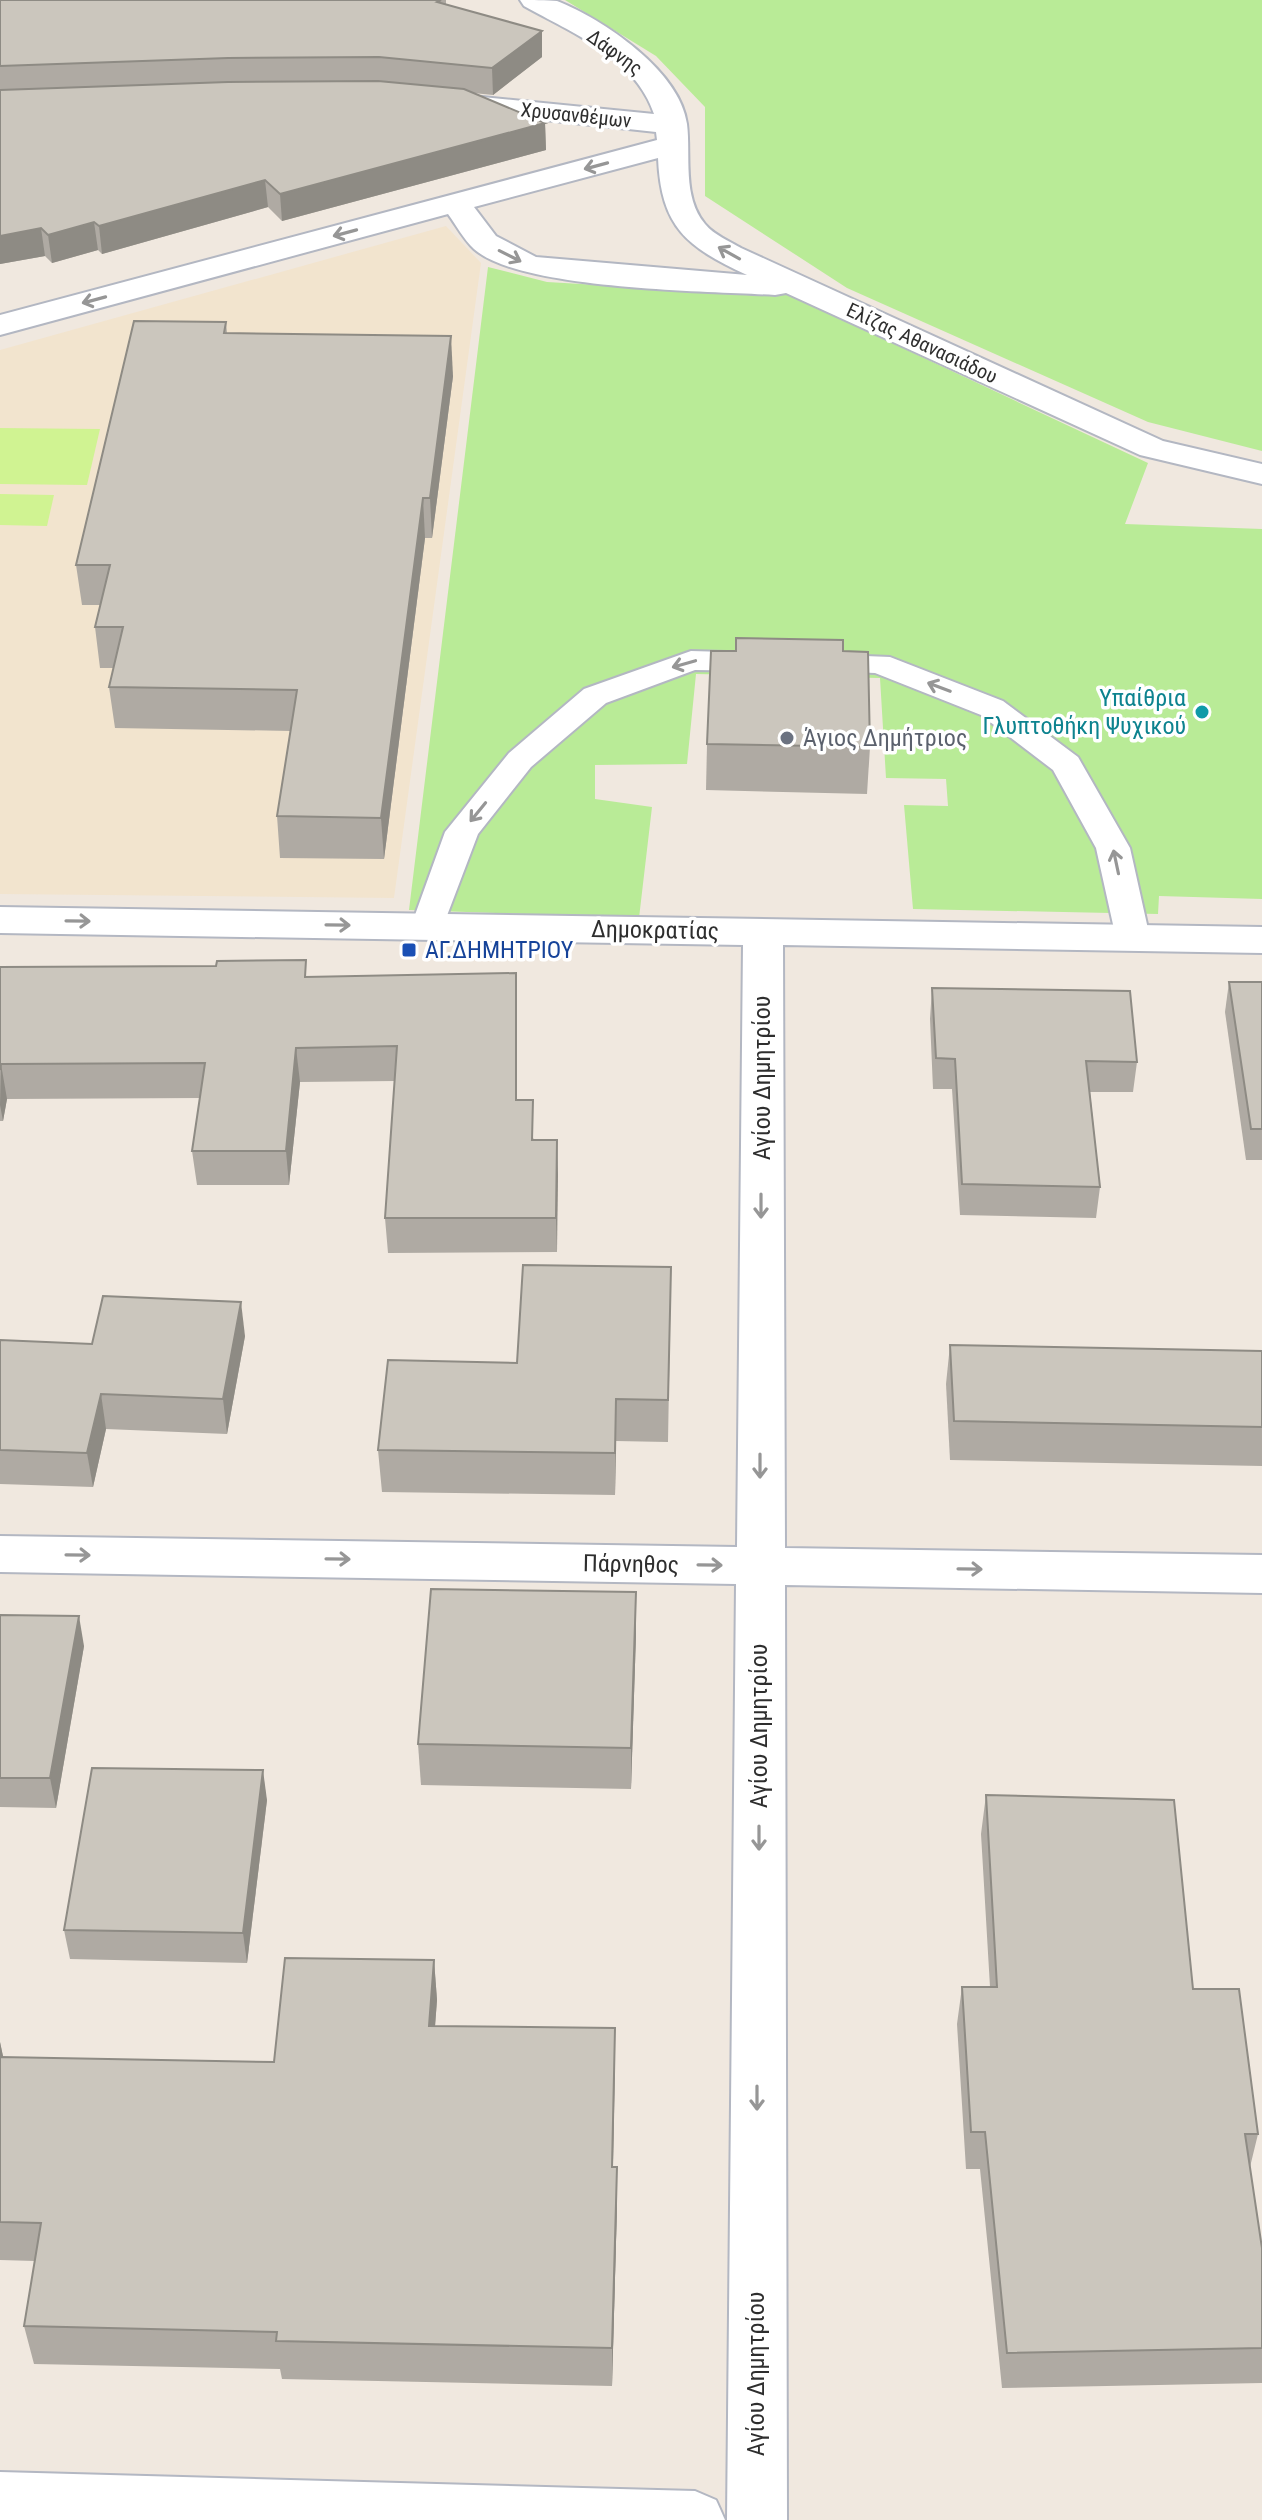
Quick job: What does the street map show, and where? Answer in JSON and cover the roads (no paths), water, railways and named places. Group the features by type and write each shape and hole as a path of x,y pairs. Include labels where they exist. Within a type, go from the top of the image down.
{"street":[{"name":"Δάφνης","path":"534,0 601,38 653,80 672,135"},
{"name":"Χρυσανθέμων","path":"426,100 672,135"},
{"path":"0,325 455,203 672,135"},
{"name":"Ελίζας Αθανασιάδου","path":"672,135 677,201 694,231 730,255 1152,448 1262,474"},
{"path":"455,203 485,243 529,265 591,273 799,287"},
{"name":"Δημοκρατίας","path":"0,920 1262,940"},
{"name":"Αγίου Δημητρίου","path":"757,2520 763,932"},
{"name":"Πάρνηθος","path":"0,1554 1262,1574"},
{"path":"0,2501 695,2520"}],"lane":[{"path":"428,926 462,832 520,760 595,696 691,660 879,664 992,708 1066,764 1113,848 1133,938"}],"place":[{"name":"Υπαίθρια Γλυπτοθήκη Ψυχικού","path":"1202,712"},
{"name":"Άγιος Δημήτριος","path":"787,738"},
{"name":"ΑΓ.ΔΗΜΗΤΡΙΟΥ","path":"409,950"}]}
